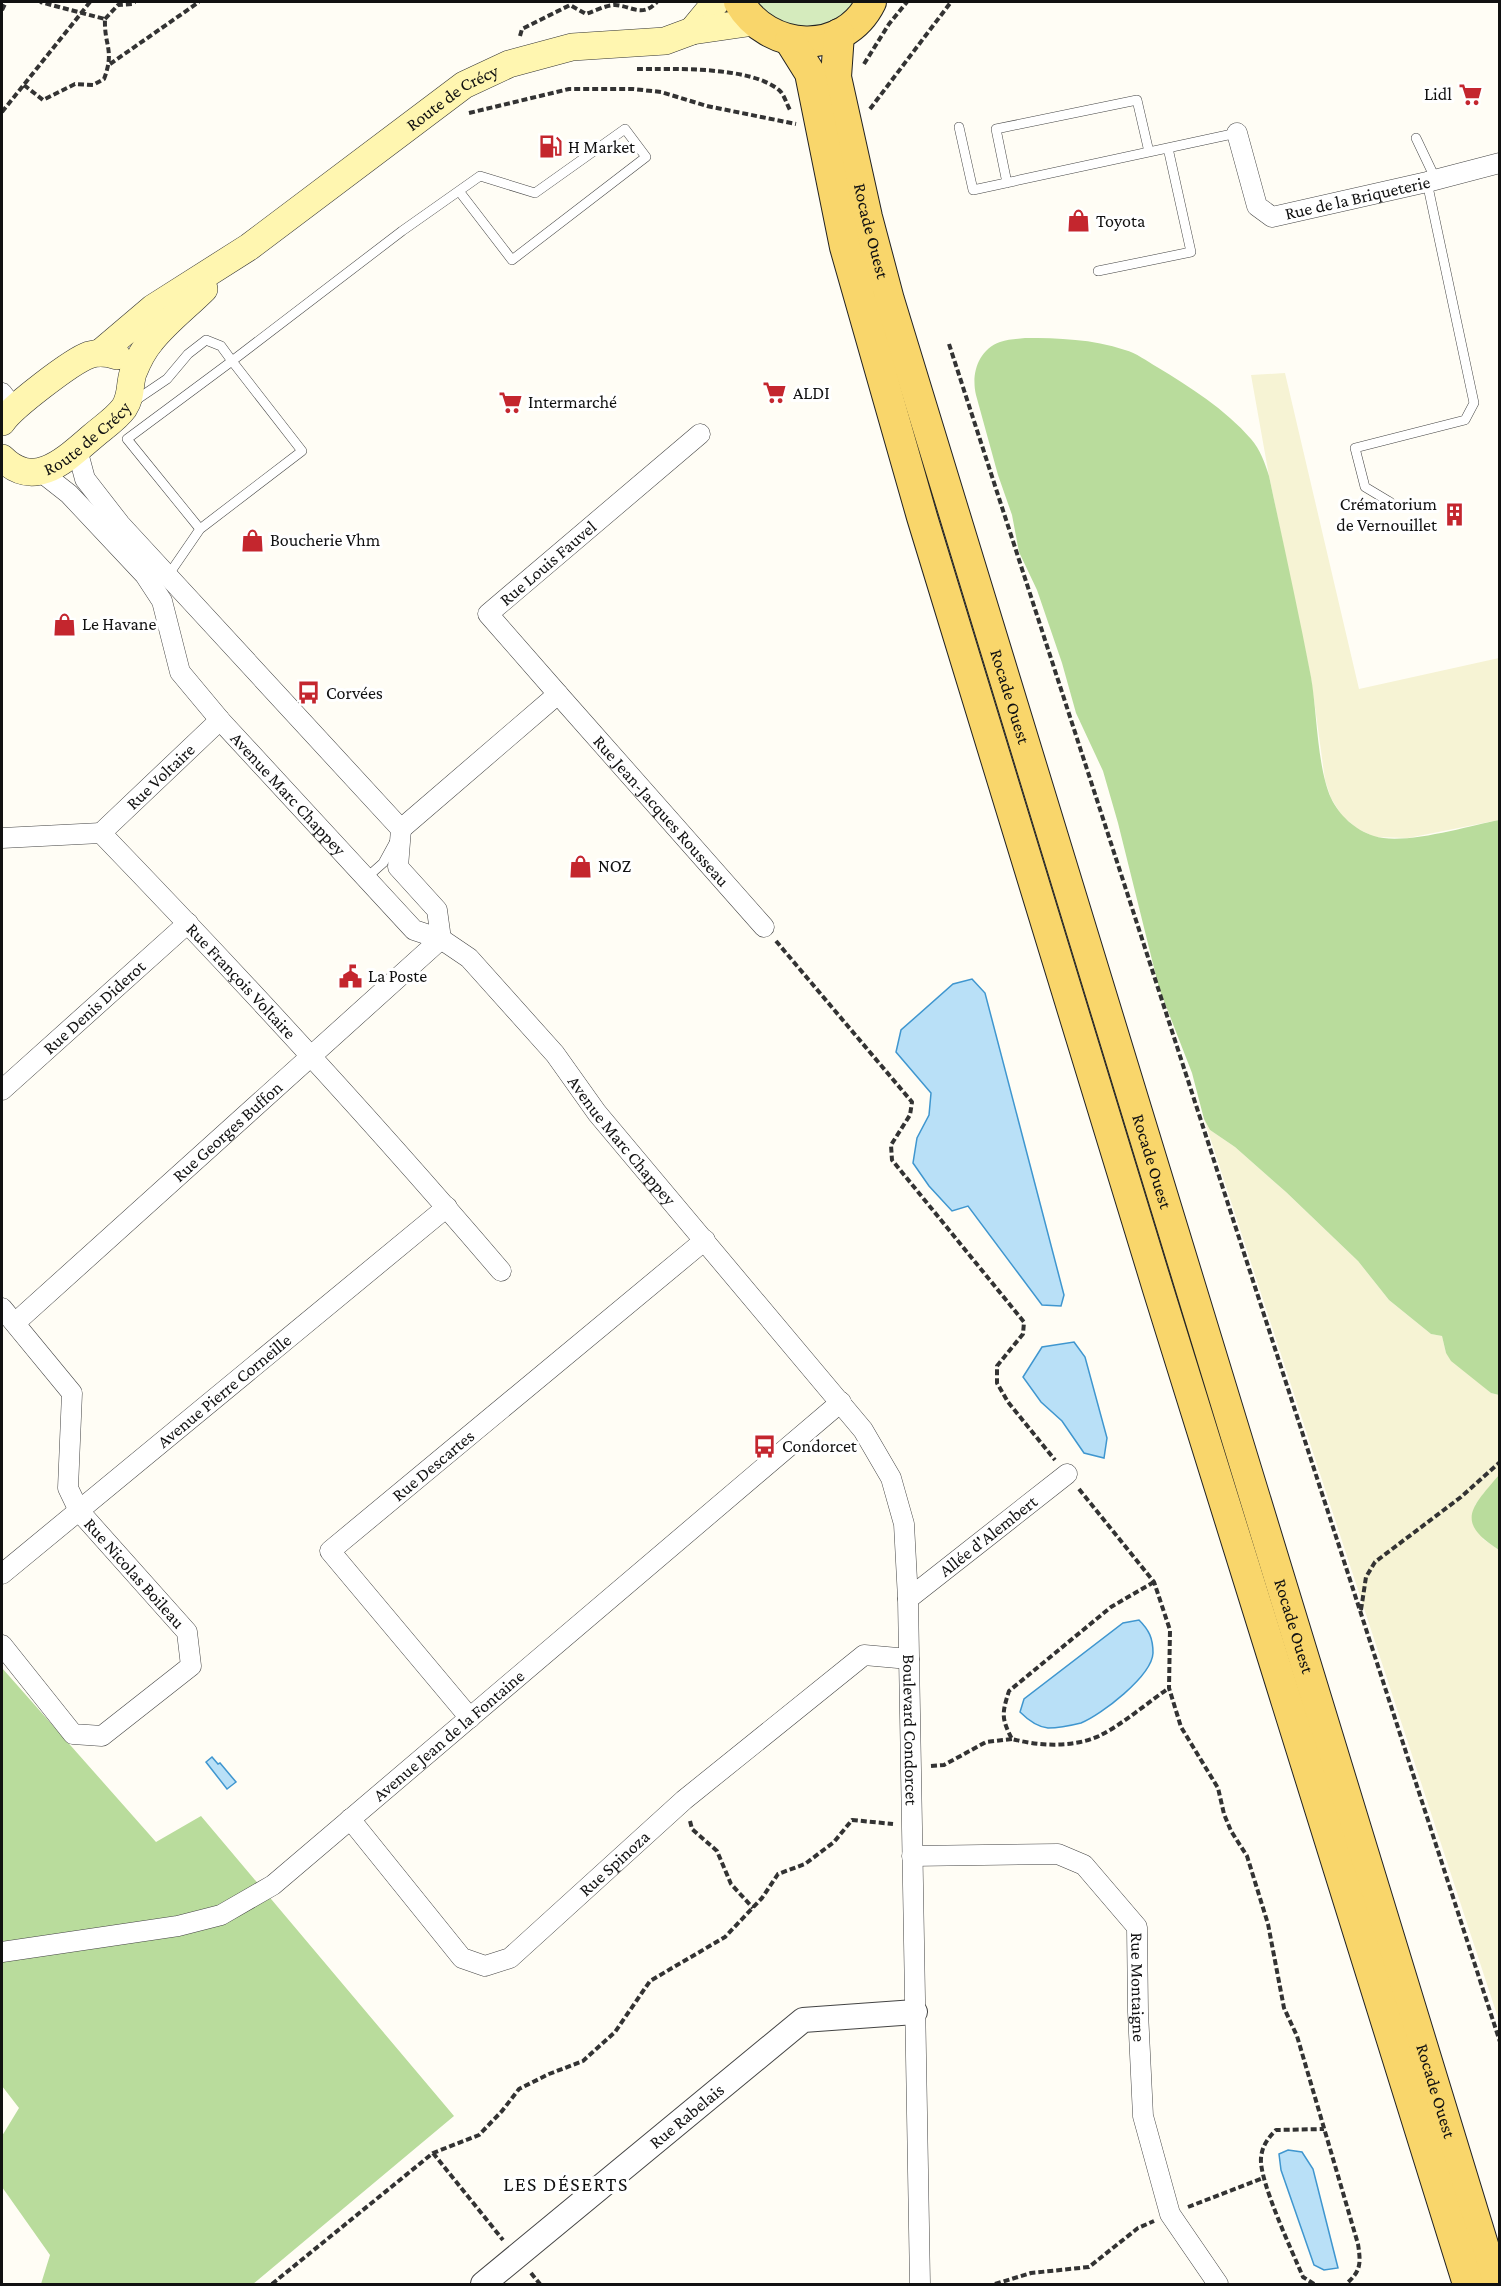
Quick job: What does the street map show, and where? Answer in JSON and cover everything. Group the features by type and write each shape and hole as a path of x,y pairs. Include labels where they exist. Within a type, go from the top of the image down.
{"main road":[{"path":"692,31 716,2"},
{"path":"747,12 771,34 790,40 816,41 839,34 857,21 871,2"},
{"name":"Route de Crécy","path":"100,353 153,308 249,247 464,85 509,64 572,47 665,41 747,12"},
{"name":"Rocade Ouest","path":"839,34 836,77 867,218 888,300 1495,2284"},
{"name":"Rocade Ouest","path":"790,40 810,73 845,247 922,517 1158,1289 1468,2284"},
{"name":"Route de Crécy","path":"16,469 53,468 123,409 132,392 133,375 149,342 249,247"},
{"name":"Route de Crécy","path":"6,408 87,355 100,353 114,355 127,364 133,375"}],"street":[{"name":"Rue de la Briqueterie","path":"1237,133 1257,206 1272,218 1500,163"},
{"name":"Rue Louis Fauvel","path":"558,694 488,614 700,434"},
{"path":"77,449 85,480 120,524 401,829"},
{"name":"Avenue Marc Chappey","path":"16,469 59,484 145,575 162,601 180,672 220,720 414,930 441,939 469,958 555,1054 597,1113 705,1240"},
{"path":"168,623 198,608"},
{"path":"441,939 438,910 398,867 401,829 558,694"},
{"name":"Rue Jean-Jacques Rousseau","path":"558,694 764,927"},
{"name":"Rue Voltaire","path":"101,833 220,720"},
{"path":"2,838 101,833"},
{"name":"Rue François Voltaire","path":"101,833 188,923 311,1057 447,1207 501,1271"},
{"name":"Rue Denis Diderot","path":"2,1090 188,923"},
{"name":"Rue Georges Buffon","path":"8,1316 311,1057 441,939"},
{"name":"Avenue Pierre Corneille","path":"2,1574 447,1207"},
{"name":"Boulevard Condorcet","path":"705,1240 863,1430 891,1478 904,1524 908,1599 920,2284"},
{"name":"Rue Descartes","path":"470,1718 330,1551 705,1240"},
{"path":"8,1316 72,1392 68,1488 79,1511"},
{"name":"Avenue Jean de la Fontaine","path":"2,1952 178,1926 221,1915 273,1885 841,1402"},
{"name":"Allée d'Alembert","path":"908,1599 1067,1474"},
{"name":"Rue Nicolas Boileau","path":"2,1645 73,1734 102,1736 191,1666 187,1632 79,1511"},
{"name":"Rue Spinoza","path":"350,1819 462,1958 485,1966 510,1958 684,1800 864,1655 909,1659"},
{"name":"Rue Montaigne","path":"912,1856 1058,1854 1084,1865 1137,1927 1143,2116 1170,2214 1218,2284"},
{"name":"Rue Rabelais","path":"483,2284 803,2020 915,2012"}],"lane":[{"path":"1007,183 996,129 1137,100 1149,152"},
{"path":"959,127 973,190 1237,133"},
{"path":"200,529 127,439 402,231 480,176 535,192 625,129 646,157 512,260 459,191"},
{"path":"1390,502 1365,487 1355,448 1465,420 1474,403 1431,181 1416,138"},
{"path":"1098,271 1191,252 1168,148"},
{"path":"123,409 167,378 189,354 206,340 221,346 302,451 200,529 167,574 162,601"},
{"path":"365,879 383,863 401,829"}],"path":[{"path":"2,10 6,2"},
{"path":"40,2 105,19"},
{"path":"2,112 90,2"},
{"path":"24,85 43,100 75,84 93,85 104,79 110,64 110,49 104,34 105,19 118,5 135,2"},
{"path":"110,64 199,2"},
{"path":"509,64 522,29 570,5 586,14 614,5 640,11 657,2"},
{"path":"862,67 907,2"},
{"path":"869,109 951,2"},
{"path":"464,114 569,89 633,89 661,92 707,106 797,124 780,90 743,74 678,69 627,69"},
{"path":"949,344 1500,2042"},
{"path":"764,927 912,1102 910,1115 891,1145 892,1160 1024,1322 1023,1334 998,1366 998,1383 1008,1402 1154,1582 1170,1630 1169,1688 1181,1727 1218,1788 1231,1831 1247,1856 1268,1924 1284,2008 1297,2036 1358,2244 1360,2256 1357,2274 1346,2284"},
{"path":"1360,1613 1363,1585 1372,1566 1461,1497 1500,1462"},
{"path":"1012,1739 1006,1728 1002,1711 1009,1691 1111,1607 1154,1582"},
{"path":"911,1767 944,1765 986,1742 1012,1739 1029,1744 1081,1742 1100,1735 1169,1688"},
{"path":"684,1800 692,1829 717,1851 731,1884 753,1908"},
{"path":"272,2284 433,2153 479,2135 519,2089 583,2061 615,2032 650,1981 724,1937 753,1908 778,1874 806,1864 834,1842 852,1820 912,1826"},
{"path":"1314,2284 1303,2277 1263,2178 1261,2159 1265,2142 1276,2130 1323,2129"},
{"path":"433,2153 540,2284"},
{"path":"995,2284 1031,2273 1089,2267 1138,2228 1263,2178"}],"shaded area":[{"path":"1285,373 1359,689 1499,658 1499,820 1408,838 1375,837 1358,829 1342,816 1331,798 1325,780 1311,678 1269,476 1251,375"},
{"path":"1204,1119 1210,1130 1235,1147 1286,1192 1358,1261 1389,1300 1431,1334 1442,1336 1446,1353 1491,1393 1499,1395 1499,1475 1475,1505 1483,1539 1499,1550 1499,2021"}],"green space":[{"path":"750,2 855,2 836,21 817,29 776,24"},
{"path":"1025,338 1088,341 1133,353 1207,399 1241,428 1257,447 1269,476 1301,626 1311,677 1326,785 1334,804 1343,816 1360,830 1374,836 1401,839 1499,820 1499,1395 1491,1393 1451,1361 1446,1353 1442,1336 1431,1334 1389,1300 1358,1261 1286,1192 1235,1147 1210,1130 1204,1119 1192,1073 1159,988 1103,771 1076,713 1037,590 1019,552 1012,515 998,475 976,395 976,371 986,351 1000,342"},
{"path":"1499,1475 1499,1550 1476,1531 1472,1523 1472,1514 1481,1497"},
{"path":"2,1668 156,1842 201,1816 454,2116 253,2284 41,2284 50,2255 2,2187 2,2136 19,2108 2,2086"}],"water":[{"path":"972,979 985,993 1064,1295 1061,1306 1042,1305 968,1206 952,1211 929,1186 913,1163 917,1138 929,1115 931,1093 896,1052 901,1030 953,984"},
{"path":"1074,1342 1085,1357 1107,1438 1104,1458 1084,1453 1062,1421 1041,1402 1023,1377 1042,1347"},
{"path":"1139,1620 1151,1639 1153,1653 1150,1662 1135,1683 1101,1712 1081,1723 1048,1728 1029,1720 1020,1712 1024,1699 1123,1623"},
{"path":"212,1757 236,1782 227,1789 206,1762"},
{"path":"1288,2150 1302,2152 1313,2169 1338,2268 1324,2270 1314,2265 1281,2170 1279,2154"}],"place":[{"name":"Lidl","path":"1470,94"},
{"name":"H Market","path":"550,147"},
{"name":"Toyota","path":"1078,221"},
{"name":"ALDI","path":"775,393"},
{"name":"Intermarché","path":"510,402"},
{"name":"Crématorium de Vernouillet","path":"1455,514"},
{"name":"Boucherie Vhm","path":"252,540"},
{"name":"Le Havane","path":"64,624"},
{"name":"Corvées","path":"308,693"},
{"name":"NOZ","path":"580,866"},
{"name":"La Poste","path":"350,976"},
{"name":"Condorcet","path":"764,1446"}],"district":[{"name":"LES DÉSERTS","path":"566,2184"}]}
